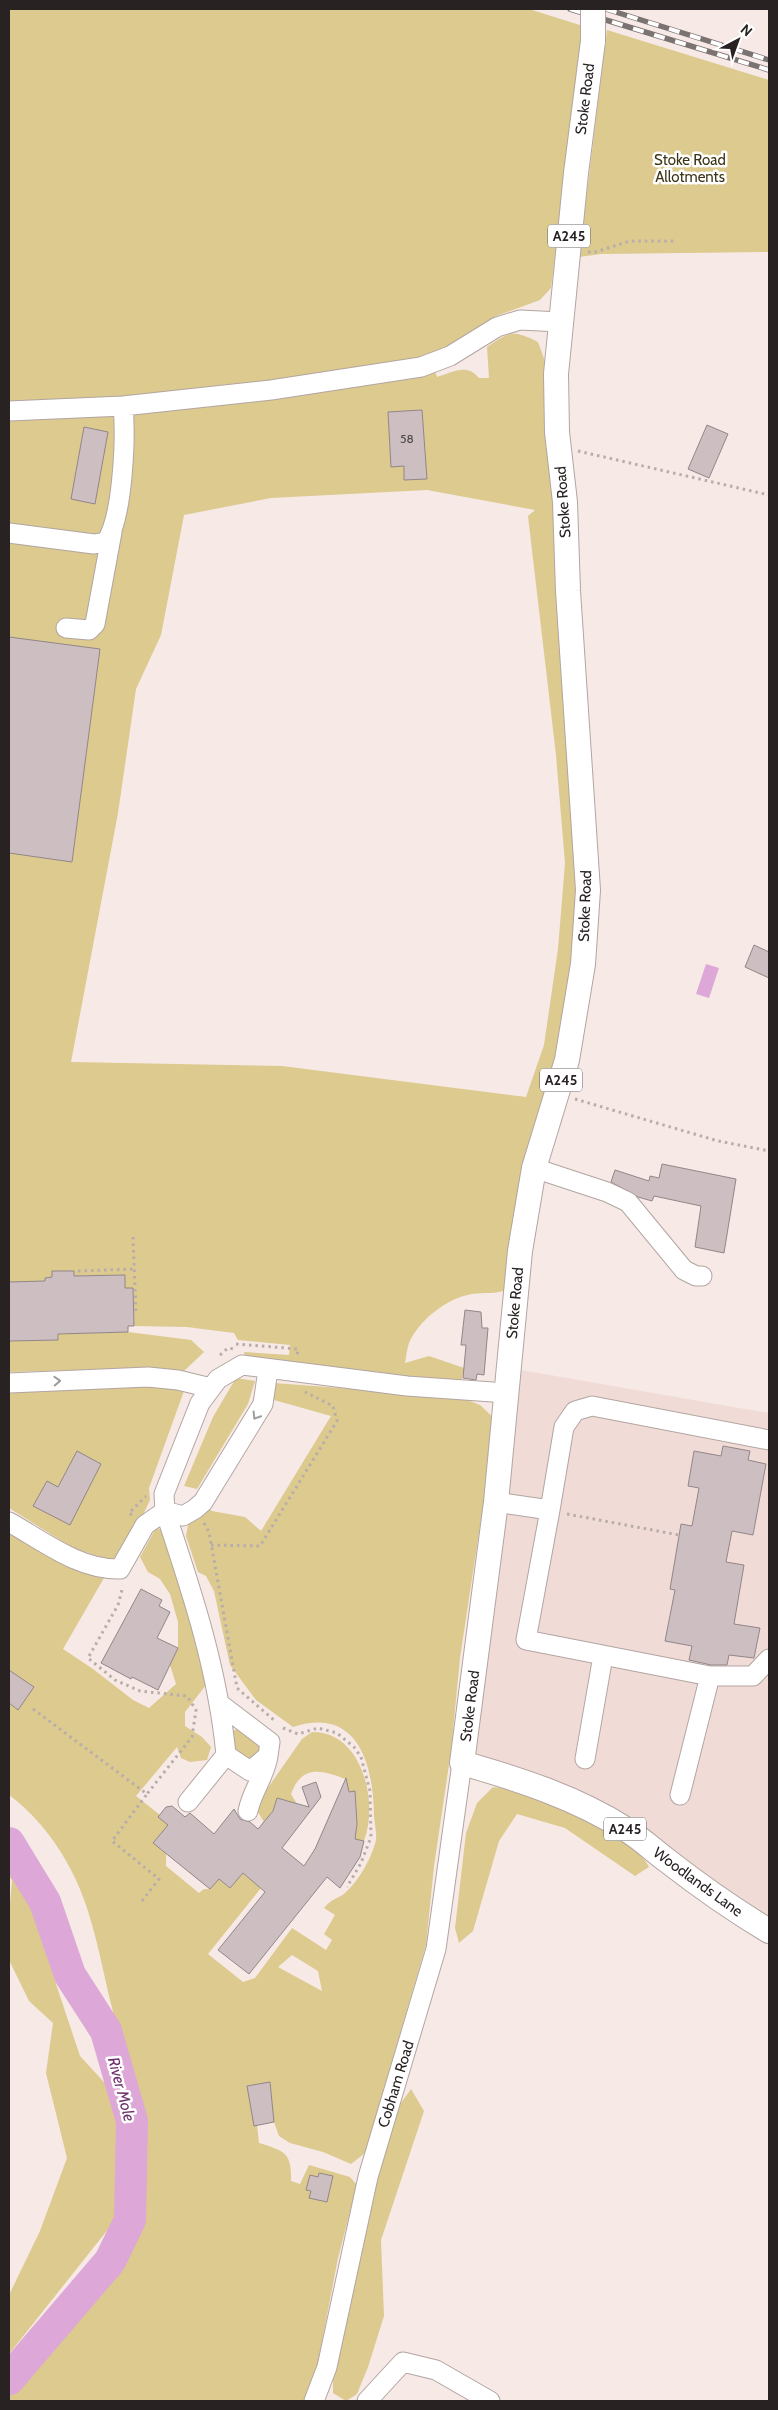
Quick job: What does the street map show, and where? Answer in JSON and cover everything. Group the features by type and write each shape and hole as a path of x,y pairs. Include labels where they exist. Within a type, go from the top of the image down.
{"main road":[{"name":"Stoke Road","path":"462,1763 496,1502 520,1251 534,1168 567,1060 583,964 588,890 568,590 565,502 558,446 556,374 560,322 593,41 593,9"},
{"name":"Woodlands Lane","path":"462,1763 524,1782 572,1800 628,1830 712,1895 769,1931"}],"street":[{"path":"9,411 123,406 271,390 421,367 450,356 497,328 520,320 560,322"},
{"path":"66,628 89,630 95,624 122,467 125,426 123,406"},
{"path":"9,533 94,544 106,542 112,532"},
{"path":"534,1168 607,1192 628,1202 684,1270 696,1276 702,1276"},
{"path":"9,1522 80,1562 110,1569 120,1569 145,1524 164,1503 200,1403 218,1379 242,1365 268,1370 297,1371 407,1386 507,1393"},
{"path":"164,1503 183,1516 203,1502 263,1404 268,1370"},
{"path":"9,1383 148,1377 178,1380 210,1388"},
{"path":"769,1440 592,1406 575,1412 564,1427 526,1640 710,1676 753,1676 769,1659"},
{"path":"496,1502 550,1510"},
{"path":"164,1503 197,1607 220,1704 226,1755 188,1802"},
{"path":"585,1759 603,1656"},
{"path":"680,1795 710,1676"},
{"path":"220,1704 270,1742 266,1771 251,1796 248,1811"},
{"path":"226,1755 250,1771 268,1756"},
{"name":"Cobham Road","path":"321,2400 326,2367 368,2177 436,1949 462,1763"},
{"path":"367,2401 403,2362 436,2370 490,2401"}],"path":[{"path":"568,251 595,252 630,241 675,241"},
{"path":"558,446 769,495"},
{"path":"558,1094 718,1141 769,1151"},
{"path":"133,1237 136,1315"},
{"path":"78,1271 135,1269"},
{"path":"211,1545 260,1546 338,1421 333,1406 297,1388 298,1349 236,1344"},
{"path":"145,1524 129,1513 153,1489 164,1503"},
{"path":"195,1509 209,1532 237,1688 285,1730 298,1734 318,1728 337,1733 354,1747 361,1757 370,1791 371,1837 361,1864 347,1887"},
{"path":"550,1510 679,1535"},
{"path":"120,1569 124,1578 118,1605 88,1658 115,1680 140,1691 187,1696 196,1710 192,1737 112,1841 159,1880 142,1901"},
{"path":"33,1709 147,1794"}],"shaded area":[{"path":"706,964 719,968 709,998 696,994"},
{"path":"521,1370 769,1413 769,1920 701,1881 602,1802 473,1752"}],"green space":[{"path":"9,9 529,9 583,26 551,288 540,300 496,316 459,342 431,358 437,377 454,371 465,370 474,373 479,378 489,378 487,347 506,335 516,334 538,342 549,372 573,730 578,967 509,1288 501,1292 476,1293 453,1300 427,1318 409,1343 405,1363 429,1356 464,1368 461,1383 247,1363 244,1352 289,1355 290,1345 238,1340 234,1333 187,1327 134,1326 133,1289 125,1288 125,1275 74,1276 74,1271 52,1271 52,1277 45,1278 45,1281 9,1282","holes":["427,490 535,510 528,516 556,755 565,863 558,949 544,1045 526,1097 282,1066 71,1062 118,813 136,689 161,635 184,515 271,498"]},
{"name":"Stoke Road Allotments","path":"607,30 769,80 769,252 601,254 579,257"},
{"path":"128,1332 191,1340 204,1352 184,1371 147,1368 9,1372 9,1341 58,1340 58,1334"},
{"path":"236,1378 255,1381 248,1404 197,1489 184,1486 213,1417"},
{"path":"274,1383 460,1397 480,1405 496,1420 460,1658 451,1751 434,1866 426,1945 365,2153 351,2164 323,2152 290,2143 279,2136 274,2122 257,2125 259,2143 275,2148 288,2158 291,2181 300,2184 309,2165 350,2177 357,2185 338,2258 317,2367 304,2401 9,2401 9,2396 101,2292 130,2246 141,2218 145,2137 139,2096 117,2026 93,1927 80,1888 52,1839 36,1819 9,1795 9,1532 104,1578 63,1649 93,1669 133,1700 149,1708 176,1684 170,1665 178,1648 178,1622 170,1594 160,1579 148,1572 140,1557 156,1528 165,1530 177,1559 206,1685 185,1712 185,1726 202,1737 211,1747 207,1760 190,1762 181,1758 177,1747 136,1796 160,1815 161,1819 168,1825 153,1843 166,1854 166,1866 199,1893 204,1889 210,1889 219,1879 230,1888 243,1873 261,1888 208,1954 243,1982 255,1978 292,1928 326,1950 332,1940 324,1934 335,1915 324,1908 345,1893 355,1882 368,1861 376,1840 373,1795 365,1759 357,1744 346,1732 333,1725 315,1723 293,1727 256,1700 230,1665 214,1591 206,1576 198,1572 186,1536 188,1525 208,1507 212,1511 245,1517 261,1531 331,1416 274,1400","holes":["292,1955 318,1971 322,1991 278,1967"]},
{"path":"145,1384 177,1388 184,1391 149,1488 150,1500 125,1553 113,1561 73,1548 9,1508 9,1392"},
{"path":"240,1727 266,1746 262,1757 238,1761 227,1735"},
{"path":"312,1732 329,1735 343,1743 354,1756 362,1771 369,1807 368,1825 364,1841 355,1839 357,1824 355,1791 349,1792 346,1779 328,1773 313,1772 307,1774 295,1784 291,1794 297,1804 277,1798 273,1811 264,1822 258,1812 260,1799 302,1739"},
{"path":"493,1787 540,1795 588,1817 632,1846 649,1867 635,1876 565,1828 517,1814 499,1841 473,1931 459,1943 455,1928 466,1833 477,1803"},
{"path":"9,1860 15,1867 43,1937 80,2056 113,2092 124,2177 113,2223 9,2354 9,2295 40,2231 67,2158 46,2073 53,2023 29,2001 9,1960 9,1915 12,1880 9,1877"},
{"path":"411,2089 424,2111 381,2240 384,2316 368,2367 357,2394 346,2401 333,2393 333,2372 375,2181 401,2103"}],"building":[{"path":"422,410 427,479 404,480 404,466 391,467 388,412"},
{"path":"707,425 728,434 709,478 688,469"},
{"path":"84,427 108,432 95,504 71,499"},
{"path":"9,637 100,649 72,862 9,853"},
{"path":"754,945 769,952 769,978 745,967"},
{"path":"662,1164 736,1179 724,1253 695,1247 701,1206 654,1196 652,1201 638,1197 611,1182 615,1170 649,1181 650,1176 659,1178"},
{"path":"52,1271 74,1271 74,1276 125,1275 125,1288 133,1288 134,1326 128,1326 128,1332 58,1334 58,1340 9,1341 9,1282 45,1281 45,1278 52,1277"},
{"path":"465,1310 481,1312 482,1328 488,1328 484,1375 477,1374 476,1380 463,1378 466,1345 461,1345"},
{"path":"723,1446 750,1451 748,1460 766,1464 753,1535 732,1531 726,1562 744,1565 734,1624 760,1628 754,1658 729,1655 727,1665 711,1665 689,1660 692,1646 665,1641 675,1590 670,1589 681,1524 692,1526 699,1488 688,1486 694,1451 721,1456"},
{"path":"77,1451 101,1464 70,1525 33,1506 47,1481 58,1487"},
{"path":"141,1589 162,1600 159,1606 170,1612 157,1638 178,1648 158,1690 132,1677 131,1679 101,1663"},
{"path":"9,1670 34,1687 18,1710 9,1703"},
{"path":"346,1778 349,1792 355,1791 357,1824 355,1839 364,1841 360,1857 340,1888 327,1877 249,1974 218,1950 265,1892 243,1873 230,1888 219,1879 210,1889 153,1843 168,1825 158,1817 166,1807 172,1806 185,1817 190,1813 214,1834 234,1809 240,1819 250,1822 258,1829 273,1811 277,1798 309,1807 302,1787 316,1782 321,1797 282,1848 304,1866 315,1849"},
{"path":"270,2082 274,2122 254,2126 247,2086"},
{"path":"319,2173 333,2176 327,2202 309,2198 311,2191 306,2190 310,2175 318,2177"}],"waterway":[{"name":"River Mole","path":"9,1843 45,1902 70,1975 106,2031 132,2121 130,2220 110,2261 9,2379"}],"railway":[{"path":"570,9 769,70"},
{"path":"606,9 769,60"}]}
